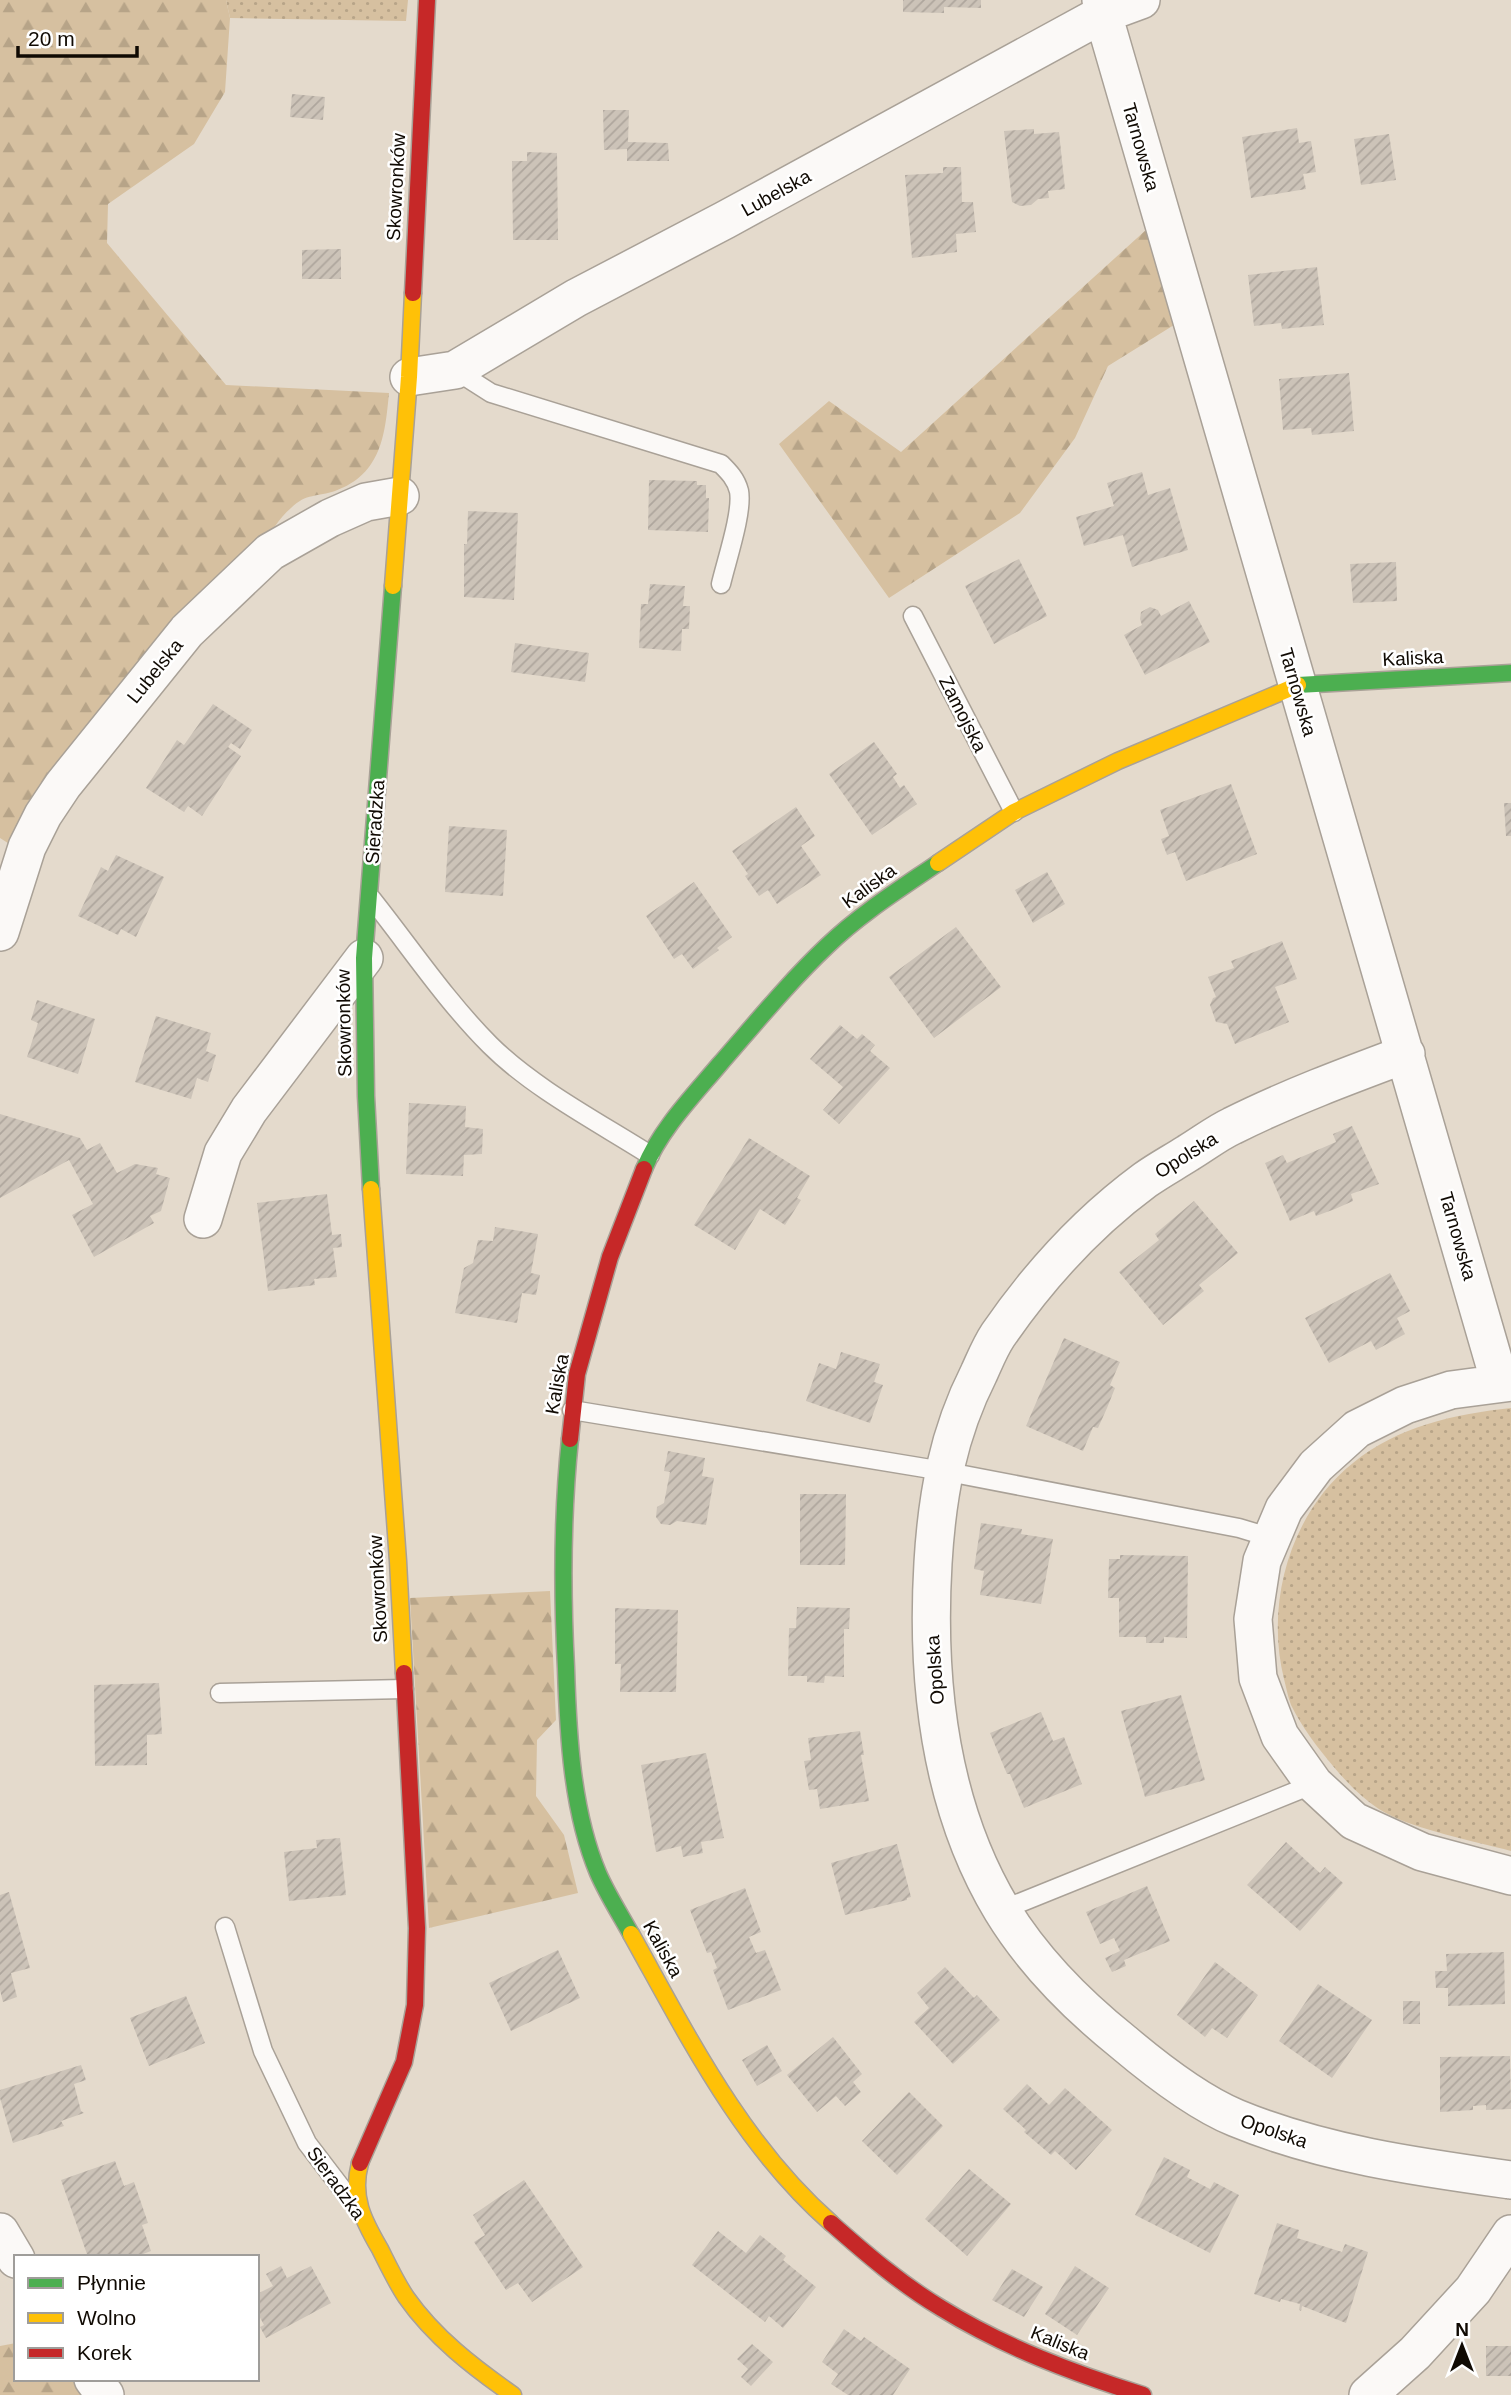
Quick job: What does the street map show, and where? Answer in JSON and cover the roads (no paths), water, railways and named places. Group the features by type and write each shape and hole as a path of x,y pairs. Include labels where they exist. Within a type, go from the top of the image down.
{"street":[{"name":"Skowronków","path":"409,377 427,0"},
{"name":"Lubelska","path":"409,377 455,370 576,298 726,220 1102,7 1141,0"},
{"name":"Tarnowska","path":"1102,7 1296,685 1505,1382"},
{"name":"Sieradzka","path":"364,958 409,377"},
{"name":"Lubelska","path":"0,932 27,847 43,815 63,785 187,631 270,552 366,502 400,496"},
{"name":"Kaliska","path":"1143,2395 1096,2380 1008,2345 940,2308 874,2261 824,2217 780,2173 743,2125 706,2068 598,1873 577,1798 569,1749 564,1629 565,1490 578,1374 610,1257 650,1155 688,1101 766,1011 827,946 871,909 1014,812 1118,761 1296,685 1511,673"},
{"name":"Skowronków","path":"357,2208 356,2181 360,2162 398,2079 409,2045 417,1987 417,1928 397,1548 368,1136 364,958"},
{"path":"203,1219 223,1153 248,1110 364,958"},
{"name":"Opolska","path":"1406,1054 1315,1087 1228,1128 1145,1180 1088,1229 1036,1283 995,1339 965,1400 943,1471 935,1528 931,1598 932,1669 940,1732 953,1795 971,1847 1002,1910 1043,1967 1097,2021 1163,2075 1234,2117 1318,2146 1409,2166 1511,2180"},
{"path":"1505,1382 1451,1390 1405,1405 1357,1429 1316,1466 1284,1509 1262,1562 1253,1619 1258,1678 1280,1735 1314,1784 1354,1821 1422,1852 1511,1876"},
{"name":"Sieradzka","path":"357,2208 405,2295 430,2325 486,2377 513,2395"},
{"path":"0,2232 14,2256"},
{"path":"1368,2395 1415,2353 1473,2290 1511,2234"}],"lane":[{"path":"455,370 491,393 721,464 734,477 739,493 739,508 721,584"},
{"name":"Zamojska","path":"913,616 1014,812"},
{"path":"369,896 491,1046 541,1086 650,1155"},
{"path":"572,1410 943,1471 1240,1528 1272,1538"},
{"path":"220,1693 404,1689"},
{"path":"1002,1910 1314,1784"},
{"name":"Sieradzka","path":"225,1927 263,2051 307,2143 357,2208"}]}
